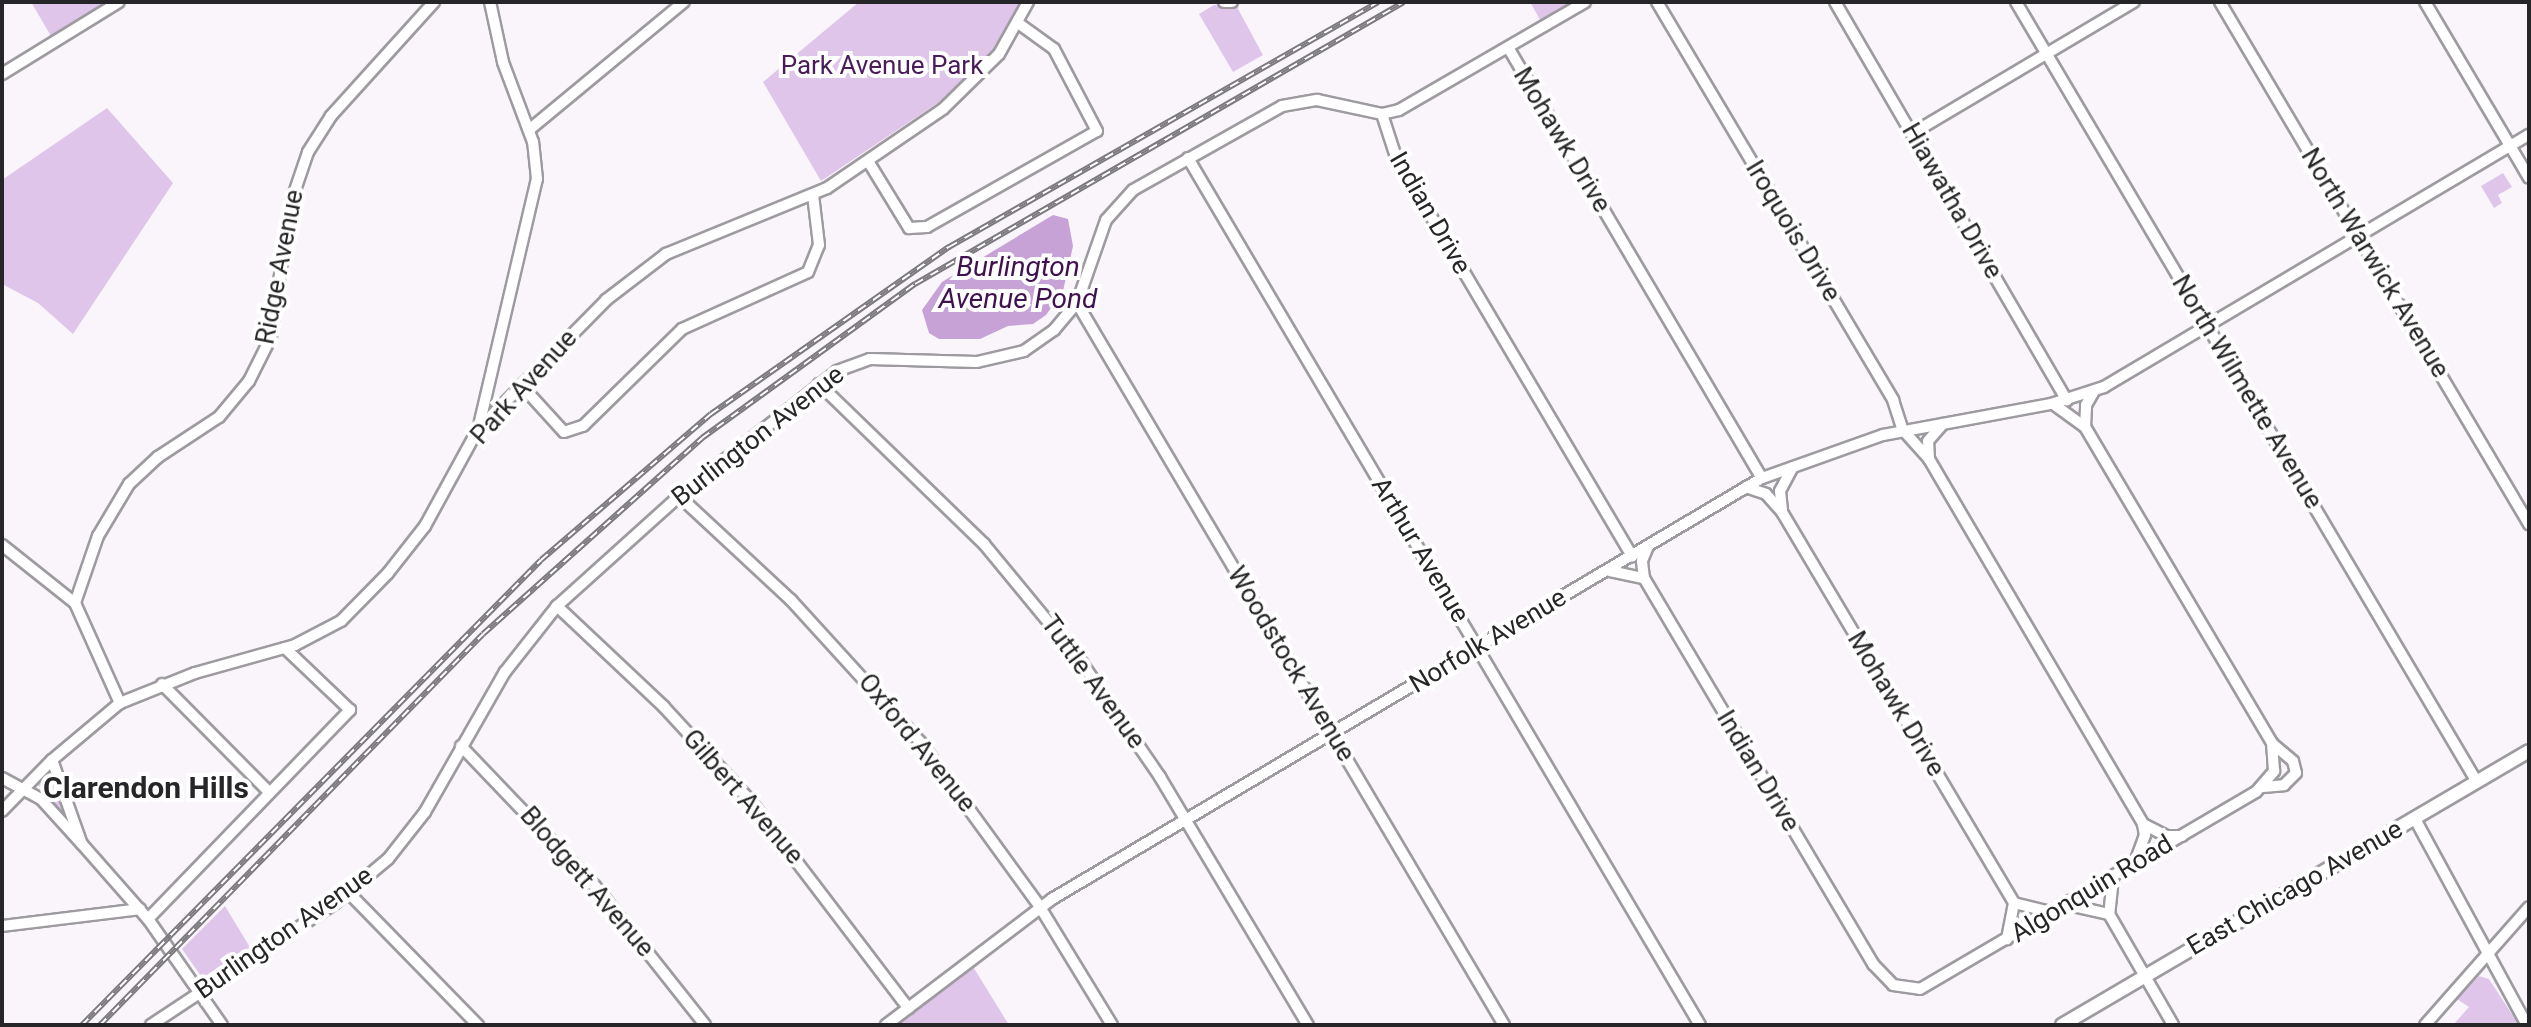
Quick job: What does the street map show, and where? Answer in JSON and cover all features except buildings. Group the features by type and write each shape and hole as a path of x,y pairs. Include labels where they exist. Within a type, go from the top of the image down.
{"main road":[{"name":"East Chicago Avenue","path":"2062,1025 2529,751"}],"street":[{"path":"2,74 119,2"},
{"name":"Ridge Avenue","path":"75,603 98,536 129,484 158,457 219,417 249,381 271,337 290,205 308,152 331,116 434,2"},
{"path":"477,431 537,191 529,130 503,62 490,2"},
{"path":"529,130 684,2"},
{"name":"Park Avenue","path":"2,811 52,760 120,703 162,684 285,648 341,621 388,573 436,507 477,431 648,264 813,195 868,161 961,94 999,54 1028,2"},
{"path":"1225,2 1232,2"},
{"path":"1382,114 1421,99 1585,2"},
{"name":"Iroquois Drive","path":"1657,2 1893,400 1903,430 1929,459 2143,824"},
{"name":"Hiawatha Drive","path":"1835,2 2067,400"},
{"name":"North Wilmette Avenue","path":"2016,2 2477,782"},
{"path":"1913,133 2134,2"},
{"name":"North Warwick Avenue","path":"2220,2 2529,524"},
{"path":"2425,2 2529,178"},
{"path":"868,161 909,228 927,227 1097,131 1054,49 1018,23"},
{"name":"Mohawk Drive","path":"1509,49 1762,478"},
{"name":"Burlington Avenue","path":"151,1025 349,893 416,826 505,672 557,606 679,496 819,384 849,364 870,359 977,362 1009,357 1044,339 1077,303 1113,208 1188,158 1264,113 1292,103 1317,100 1382,114"},
{"name":"Indian Drive","path":"1382,114 1396,157 1632,556"},
{"name":"Norfolk Avenue","path":"886,1025 1040,907 1762,478 1903,430 2051,404 2094,391 2529,135"},
{"name":"Arthur Avenue","path":"1188,158 1700,1025"},
{"path":"522,386 564,432 583,426 682,329 808,272 819,245 813,195"},
{"name":"Woodstock Avenue","path":"1077,303 1504,1025"},
{"name":"Tuttle Avenue","path":"819,384 937,494 1021,587 1122,719 1187,820 1308,1025"},
{"path":"2085,427 2086,405 2094,391"},
{"path":"2051,404 2085,427 2272,743 2293,761 2296,773 2284,785 2263,787"},
{"path":"1929,459 1928,441 1934,429 1949,421"},
{"path":"1782,512 1783,479 1796,464"},
{"name":"Mohawk Drive","path":"1746,487 1766,494 1782,512 2014,903"},
{"name":"Oxford Avenue","path":"679,496 782,591 876,691 955,787 1040,907 1112,1025"},
{"path":"2,545 75,603 120,703"},
{"path":"1608,571 1627,571 1644,578 1642,561 1648,546"},
{"name":"Indian Drive","path":"1644,578 1873,964 1901,988"},
{"name":"Gilbert Avenue","path":"557,606 664,707 749,799 908,1008"},
{"path":"148,919 350,710 285,648"},
{"path":"162,684 269,792"},
{"name":"Algonquin Road","path":"1901,988 1927,986 2263,787 2274,771 2272,743"},
{"name":"Blodgett Avenue","path":"461,746 595,886 705,1025"},
{"path":"52,760 82,844"},
{"path":"2,778 41,799 140,909 222,1025"},
{"path":"2415,819 2477,931 2486,957 2527,1025"},
{"path":"2134,864 2142,849 2143,824 2167,836 2182,836"},
{"path":"2114,877 2108,888 2109,914 2173,1025"},
{"path":"349,893 478,1025"},
{"path":"2007,939 2014,903 2036,913 2054,912"},
{"path":"2067,905 2109,914"},
{"path":"2425,1025 2529,907"},
{"path":"2,926 140,909"}],"green space":[{"path":"31,2 114,2 51,36"},
{"name":"Park Avenue Park","path":"859,2 1024,2 987,59 951,94 821,181 763,82"},
{"path":"1530,2 1577,2 1542,23"},
{"path":"1214,5 1237,7 1263,55 1233,72 1199,14"},
{"path":"107,108 173,183 73,334 38,303 2,284 2,180"},
{"path":"2503,173 2512,187 2498,195 2502,203 2494,208 2481,186"},
{"path":"51,775 70,814 68,818 38,785"},
{"path":"225,906 251,949 203,979 182,949"},
{"path":"972,965 1009,1025 896,1025"},
{"path":"2479,976 2489,979 2519,1025 2453,1025 2469,1007 2457,999"}],"water":[{"name":"Burlington Avenue Pond","path":"1053,215 1068,219 1073,246 1063,291 1046,315 1033,324 1008,326 980,339 939,339 929,333 922,310 942,282"}],"railway":[{"path":"82,1025 541,560 711,414 949,247 1378,2"},
{"path":"100,1025 483,634 702,438 915,284 1404,2"}],"district":[{"name":"Clarendon Hills","path":"146,788"}]}
